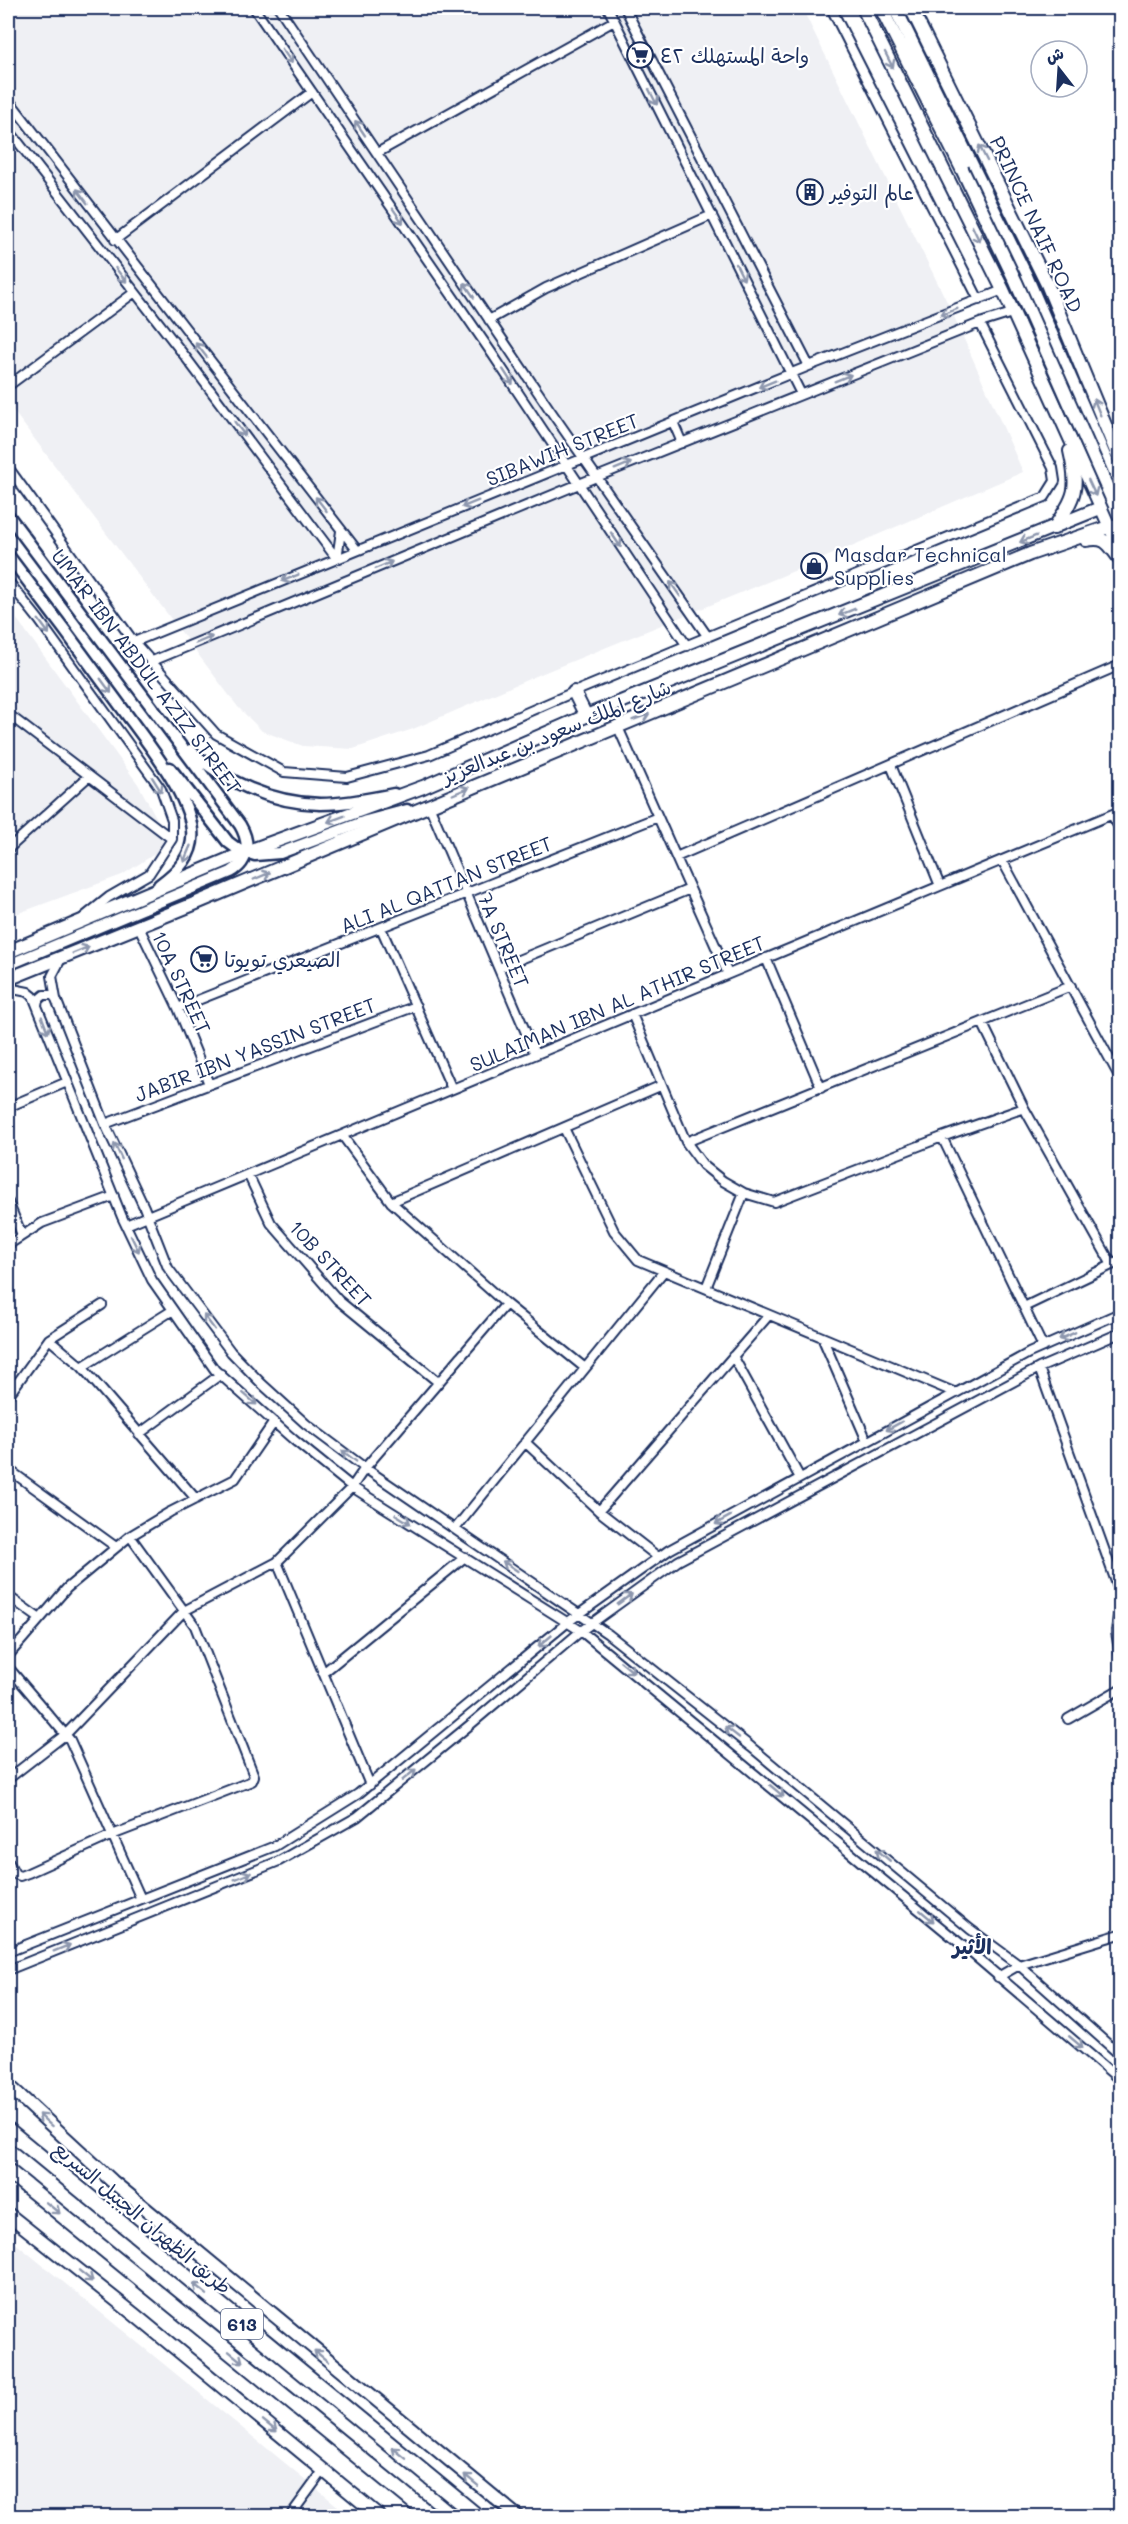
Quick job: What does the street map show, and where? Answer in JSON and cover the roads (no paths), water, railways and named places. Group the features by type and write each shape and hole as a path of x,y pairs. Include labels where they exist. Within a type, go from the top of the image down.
{"highway":[{"path":"8,2120 68,2181"},
{"name":"طريق الظهران الجبيل السريع","path":"8,2130 477,2517"},
{"name":"613","path":"8,2171 430,2517"}],"main road":[{"path":"863,8 1003,290 1102,508 1115,525 1120,549"},
{"path":"881,8 1026,276 1120,493"},
{"path":"895,8 967,166 1120,517"},
{"name":"PRINCE NAIF ROAD","path":"911,8 1047,284 1120,461"},
{"path":"1054,528 1076,491 1076,477 1066,429"},
{"name":"شارع الملك سعود بن عبدالعزيز","path":"8,952 246,852 423,787 586,716 1120,500"},
{"name":"UMAR IBN ABDUL AZIZ STREET","path":"8,515 240,825 247,841 246,852"},
{"name":"شارع الملك سعود بن عبدالعزيز","path":"8,979 139,927 1030,554 1115,525"},
{"path":"1030,554 1098,538 1106,541 1120,559"},
{"path":"8,555 12,566 146,741 180,793 190,819 193,832 192,844 183,864 175,874 147,894"},
{"path":"574,692 586,716"},
{"path":"166,726 198,758 218,772 244,786 281,798 319,804 339,803 423,787"},
{"path":"146,741 189,789 228,842 246,852 264,855 280,853 366,821 429,805"},
{"path":"8,965 231,872 239,867 246,852"},
{"path":"8,2085 121,2188 517,2517"},
{"path":"8,2214 379,2517"}],"street":[{"path":"254,8 687,646"},
{"path":"279,8 489,320 708,637"},
{"path":"608,8 801,394"},
{"path":"625,8 809,366"},
{"path":"831,8 979,300"},
{"path":"377,153 614,21"},
{"path":"115,240 312,92"},
{"path":"8,99 357,550"},
{"path":"8,129 135,292 336,559"},
{"path":"489,320 546,288 711,215"},
{"name":"SIBAWIH STREET","path":"134,642 809,366 1003,290"},
{"path":"8,386 135,292"},
{"name":"SIBAWIH STREET","path":"150,662 801,394 980,323 1012,313"},
{"path":"8,467 134,642 216,734 284,772 347,777 429,755 574,692 1045,497 1055,482 1053,468 980,323"},
{"path":"673,422 682,443"},
{"path":"336,559 341,531"},
{"path":"8,581 39,620 161,789 171,820 172,839 149,874 109,897 72,926"},
{"path":"676,857 1120,665"},
{"path":"8,714 172,839"},
{"path":"617,725 728,974"},
{"path":"891,765 940,886"},
{"path":"8,849 89,776"},
{"name":"7A STREET","path":"429,805 536,1054"},
{"name":"SULAIMAN IBN AL ATHIR STREET","path":"126,1225 1120,811"},
{"path":"1112,815 1120,829"},
{"name":"ALI AL QATTAN STREET","path":"178,1008 658,817"},
{"path":"1002,860 1120,1078"},
{"path":"499,968 690,889"},
{"name":"10A STREET","path":"139,927 178,1008 209,1084"},
{"path":"381,928 452,1089"},
{"path":"62,958 52,976 56,999 105,1124 148,1216 168,1268 231,1352 306,1424 365,1468 580,1613 760,1754 970,1929 1018,1965 1120,2055"},
{"path":"766,958 821,1088"},
{"path":"686,1142 1071,986"},
{"path":"8,988 28,992 38,1005 126,1225 152,1280 221,1374 294,1440 352,1487 581,1630 1120,2080"},
{"path":"38,1005 38,1000 44,995 53,995 56,999"},
{"name":"JABIR IBN YASSIN STREET","path":"105,1124 416,1006"},
{"path":"632,1014 660,1086 686,1142 704,1165 723,1181 744,1193 774,1202 1024,1108"},
{"path":"982,1022 1024,1108 1112,1265"},
{"path":"8,1107 68,1082"},
{"path":"391,1202 660,1086"},
{"path":"564,1128 614,1231 638,1260 956,1393"},
{"path":"342,1135 391,1202 506,1304 585,1368"},
{"path":"942,1137 1043,1347"},
{"name":"10B STREET","path":"248,1174 271,1223 338,1300 438,1382"},
{"path":"706,1288 744,1193"},
{"path":"8,1245 42,1223 114,1196"},
{"path":"8,1202 22,1235"},
{"path":"1024,1307 1120,1261"},
{"path":"454,1528 664,1271"},
{"path":"8,1779 66,1734 184,1611 277,1562 352,1487 365,1468 506,1304"},
{"path":"8,1396 49,1339 102,1305"},
{"path":"82,1367 173,1310"},
{"path":"8,1952 275,1846 370,1785 568,1622 658,1557 1043,1347 1120,1313"},
{"path":"599,1511 769,1315"},
{"path":"8,1970 279,1861 357,1817 581,1630 678,1562 1039,1368 1120,1333"},
{"path":"822,1337 867,1441"},
{"path":"49,1339 82,1367 196,1499"},
{"path":"734,1356 800,1478"},
{"path":"1039,1368 1120,1593"},
{"path":"139,1434 221,1374"},
{"path":"8,1378 16,1385"},
{"path":"8,1656 67,1588 130,1536 235,1479 274,1422"},
{"path":"525,1442 599,1511 658,1557"},
{"path":"8,1469 116,1547"},
{"path":"8,1861 15,1874 20,1876 112,1835 248,1784 254,1776 195,1626 130,1536"},
{"path":"323,1673 465,1557"},
{"path":"277,1562 370,1785"},
{"path":"8,1596 40,1619"},
{"path":"1120,1600 1116,1632 1120,1656"},
{"path":"8,1667 70,1740 141,1899"},
{"path":"1068,1719 1120,1689"},
{"path":"998,1977 1018,1965 1120,1934"},
{"path":"290,2517 323,2471"}],"place":[{"name":"واحة المستهلك ٤٢","path":"640,55"},
{"name":"عالم التوفير","path":"810,192"},
{"name":"Masdar Technical Supplies","path":"814,566"},
{"name":"الصيعري تويوتا","path":"204,959"}],"district":[{"name":"الأثير","path":"972,1945"}]}
